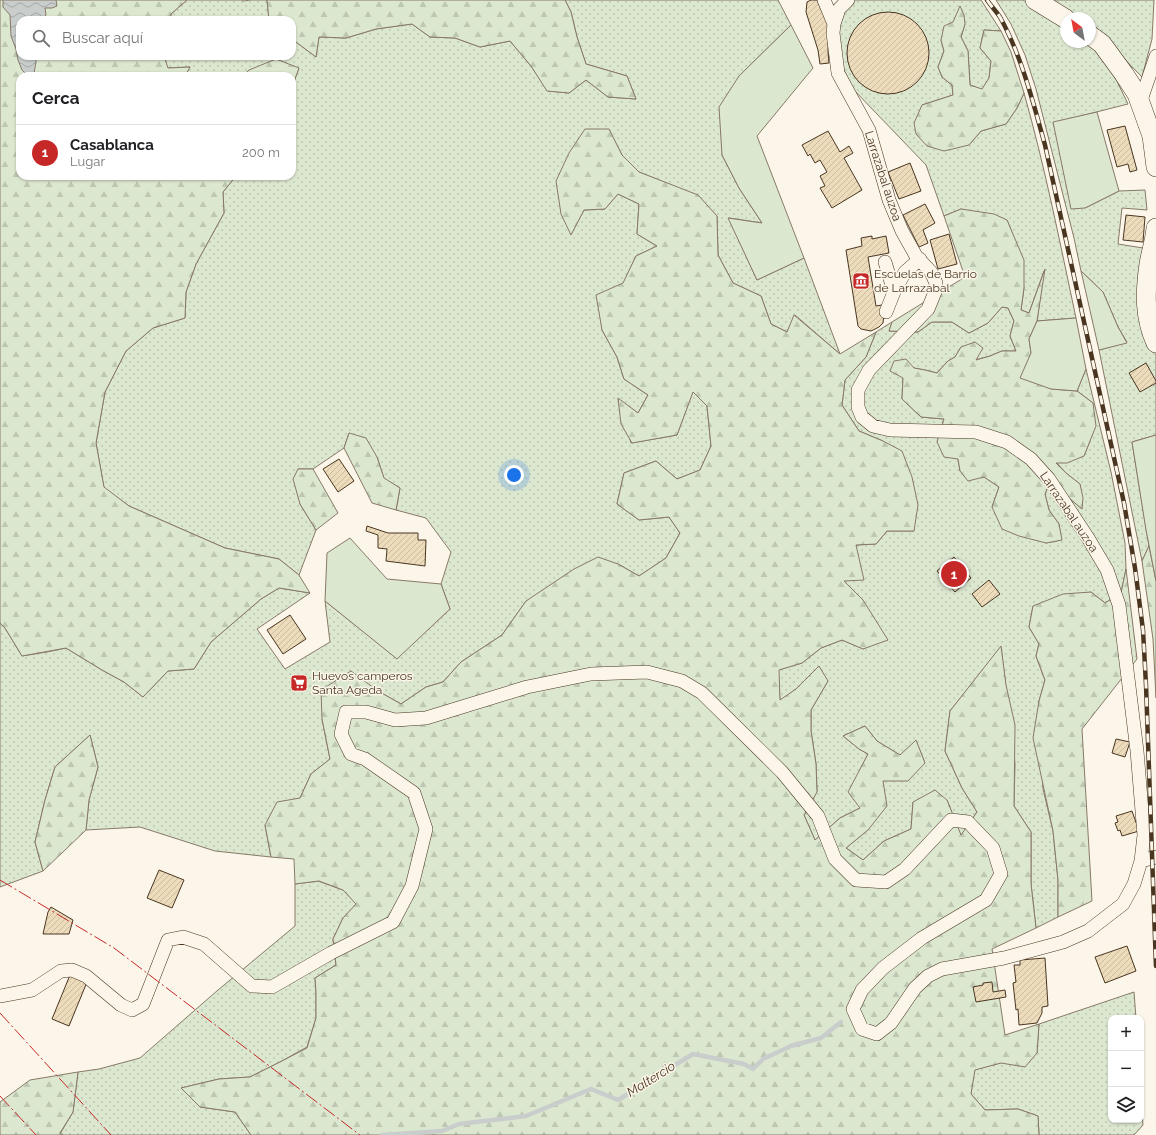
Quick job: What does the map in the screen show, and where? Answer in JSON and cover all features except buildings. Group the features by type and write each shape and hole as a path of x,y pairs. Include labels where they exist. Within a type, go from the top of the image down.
{"street":[{"name":"Larrazabal auzoa","path":"824,0 834,24"},
{"name":"Larrazabal auzoa","path":"848,0 839,9 834,24 833,33 838,73 869,130 889,200 902,231 920,259 931,272 936,283 935,292 928,309 869,370 858,390 858,407 862,417 873,426 890,430 976,432 1007,442 1031,459 1049,479 1088,538 1107,570 1119,605 1137,751 1144,835 1141,860"},
{"path":"1035,0 1060,15"},
{"path":"1096,40 1102,44 1137,94 1152,136 1156,167"},
{"path":"1140,103 1156,56"},
{"path":"1156,228 1146,292 1146,310 1151,332 1156,343"},
{"path":"886,312 894,292 906,272 920,259"},
{"path":"884,262 894,292"},
{"path":"0,996 32,990 61,972 72,970 86,976 122,1005 132,1010 143,1004 168,940 183,937 204,944 252,986 272,986 331,953 393,922 412,886 426,828 414,793 365,760 351,754 341,734 346,712 366,712 395,720 426,718 527,687 591,674 647,672 682,681 702,693 782,772 818,816 835,859 856,880 886,882 905,869 951,820 968,822 993,848 1001,874 986,900 922,938 883,968 862,990 853,1009 862,1029 877,1034 891,1023 915,988 928,976 942,969 1004,958 1063,942 1088,931 1123,904 1134,884 1141,860 1156,857"}],"green space":[{"path":"0,0 187,0 171,16 16,16 16,60 165,60 168,68 190,67 187,72 16,72 16,180 233,180 223,192 224,213 196,264 186,292 185,318 153,328 126,351 105,392 96,443 104,487 129,506 225,548 279,559 299,575 310,593 279,588 261,599 211,642 194,669 168,671 143,697 124,682 66,648 22,656 5,628 0,623"},
{"path":"187,0 267,0 269,16 171,16"},
{"path":"267,0 565,0 571,12 586,64 627,76 636,99 608,97 586,80 569,93 547,91 531,66 510,41 480,47 455,38 430,37 412,24 376,29 346,38 319,37 316,57 296,42 296,16 269,16"},
{"path":"565,0 778,0 791,25 739,76 722,155 739,188 762,223 729,218 757,280 804,258 840,354 795,315 787,332 771,324 761,296 733,283 718,255 717,216 666,183 639,172 622,155 609,130 571,234 584,210 605,209 618,194 639,204 637,234 657,246 636,256 602,330 617,357 624,379 648,395 638,413 618,399 631,443 677,435 693,391 707,406 711,446 700,470 677,479 656,461 624,473 617,504 639,520 669,517 680,533 666,558 639,576 618,564 526,601 502,635 461,662 443,682 426,687 401,704 378,691 322,719 330,759 311,774 300,798 265,825 271,857 215,851 140,827 86,830 89,800 98,767 90,735 55,767 35,842 43,871 0,887 0,623 5,628 22,656 66,648 124,682 143,697 168,671 194,669 211,642 261,599 279,588 310,593 257,629 285,669 330,642 325,601 397,658 450,609 441,584 451,552 426,518 396,510 400,488 384,479 377,457 349,433 344,448 313,469 298,469 300,504 316,530 299,575 279,559 225,548 129,506 104,488 96,443 105,392 126,351 153,328 185,318 186,292 196,264 224,213 223,192 233,180 296,180 296,76 299,68 249,70 247,72 187,72 190,67 167,68 165,60 296,60 296,42 316,57 319,37 346,38 376,29 412,24 430,37 455,38 480,47 510,41 531,66 548,91 569,93 586,80 608,97 636,99 627,76 586,64 571,12"},
{"path":"854,0 981,0 1001,31 984,30 980,48 991,61 989,78 982,90 970,85 968,51 961,37 965,24 953,22 941,40 944,51 938,67 942,77 952,85 953,95 922,105 969,145 981,131 1006,124 1017,108 1024,93 1058,233 1076,318 1037,321 1044,271 1029,313 1021,310 1024,288 1014,238 1007,220 961,209 944,216 926,165 852,88 843,68 838,34 844,11"},
{"path":"996,0 1023,0 1060,23 1060,48 1094,48 1114,75 1128,104 1053,123 1085,208 1119,191 1145,190 1147,210 1122,208 1118,244 1143,248 1156,245 1156,435 1132,442 1149,546 1142,561 1099,350 1127,342 1118,327 1103,292 1081,271 1036,89 1025,55 1011,24"},
{"path":"1050,0 1154,0 1152,39 1142,77 1104,38 1096,32 1096,12 1068,12"},
{"path":"960,6 964,15 965,24 961,37 968,51 970,85 982,89 989,78 991,61 980,48 984,30 1001,31 1011,52 1024,93 1017,108 1006,124 981,131 969,145 944,151 927,146 916,134 914,123 922,105 953,95 952,85 942,77 938,67 944,51 941,40 944,26 953,22"},
{"path":"791,25 813,68 757,136 804,258 757,280 728,218 762,223 739,188 722,155 719,107 739,76"},
{"path":"274,60 279,60 299,68 296,76 296,72 247,72"},
{"path":"1097,112 1119,191 1085,208 1071,209 1053,122"},
{"path":"585,129 609,129 622,155 639,172 698,195 717,216 718,255 733,283 761,296 771,324 787,332 794,315 840,354 876,332 866,357 845,380 842,405 859,431 902,451 912,477 918,505 914,531 887,531 876,544 856,545 864,580 844,581 863,600 888,640 863,649 842,640 821,648 802,663 779,670 780,700 796,689 819,666 828,681 811,710 811,731 816,764 817,792 804,815 815,840 840,818 860,808 848,792 868,754 859,749 843,736 865,726 877,741 900,755 916,740 925,763 908,781 883,781 887,806 868,830 846,848 863,860 884,841 911,829 913,802 935,790 947,800 961,835 977,812 962,788 945,751 950,711 1001,646 1006,685 1015,725 1014,806 1031,832 1031,884 1036,928 992,949 1005,1035 1039,1024 1037,1053 1025,1067 1001,1063 975,1070 971,1094 985,1110 1018,1109 1038,1116 1039,1135 251,1135 235,1112 200,1107 181,1088 219,1079 250,1077 307,1048 316,1018 315,978 336,965 333,939 343,918 356,904 343,890 319,881 295,884 294,859 271,857 265,825 277,802 300,798 311,774 330,759 322,719 321,690 351,671 378,691 401,704 426,687 443,682 461,662 502,635 526,601 574,569 598,557 618,564 639,576 666,558 680,533 669,517 639,520 617,504 624,473 656,461 677,479 700,470 711,446 707,406 693,392 677,435 632,443 621,424 618,398 638,413 648,395 624,379 617,357 602,330 596,295 623,283 636,256 657,246 637,234 639,204 618,194 605,209 584,210 571,235 561,214 556,181 569,153"},
{"path":"961,209 994,214 1007,220 1024,260 1024,288 1021,310 1029,313 1045,269 1037,321 1029,339 1031,353 1051,389 1077,391 1093,403 1096,426 1084,456 1067,463 1056,463 1080,484 1083,498 1082,509 1062,492 1052,476 1045,494 1049,510 1059,524 1062,540 1046,543 1019,536 1002,529 992,507 999,487 984,477 968,481 960,471 958,459 944,457 937,442 944,419 921,417 902,399 903,378 890,371 894,361 906,359 914,368 937,373 948,361 955,357 961,347 975,342 983,348 976,360 1002,351 1016,351 1010,336 1014,321 1008,308 1002,307 988,323 969,333 952,322 932,322 918,332 889,331 892,322 965,277 944,216"},
{"path":"1081,271 1103,292 1118,327 1127,343 1099,350"},
{"path":"1002,307 1008,308 1014,321 1010,336 1016,351 1002,351 975,360 961,347 955,357 948,361 937,373 914,368 903,378 902,399 921,417 944,419 937,442 958,459 960,471 984,477 999,487 992,507 1046,543 1061,540 1059,524 1049,510 1045,494 1053,476 1062,492 1082,509 1080,484 1066,473 1056,462 1084,456 1090,441 1093,403 1077,391 1086,369 1111,472 1125,543 1126,569 1121,593 1105,603 1091,592 1033,606 1029,627 1039,644 1036,656 1045,680 1039,701 1043,789 1053,831 1058,880 1058,917 1036,928 1031,884 1031,832 1014,806 1015,764 1001,647 950,711 945,751 962,788 977,812 961,836 947,800 913,802 911,829 884,841 863,860 846,848 868,830 883,781 925,763 916,741 900,755 877,741 865,726 843,736 859,749 868,754 860,770 860,808 840,818 815,840 804,815 817,791 816,764 811,731 811,710 828,681 796,689 780,701 778,670 802,663 821,648 842,640 864,649 863,600 843,581 856,545 876,544 887,531 914,531 883,441 859,431 842,405 845,380 866,357 876,332 892,322 889,331 918,332 932,322 952,322 969,333 988,323"},
{"path":"1076,318 1086,369 1077,391 1051,389 1020,378 1031,353 1029,339 1037,321"},
{"path":"349,433 366,438 377,457 384,478 400,488 396,510 372,503 344,448"},
{"path":"1156,435 1156,581 1132,442"},
{"path":"298,469 313,469 338,513 316,530 300,504 293,479"},
{"path":"350,538 387,579 441,584 450,609 397,659 325,601 327,553"},
{"path":"1149,546 1156,581 1156,698 1153,639 1142,561"},
{"path":"1126,569 1137,659 1082,729 1092,901 1058,917 1058,880 1053,831 1033,738 1039,701 1045,680 1036,656 1039,644 1029,627 1033,606 1063,594 1091,592 1105,603 1121,593"},
{"path":"90,735 98,767 89,800 86,830 43,871 35,842 55,767"},
{"path":"318,881 343,890 357,904 343,918 333,939 336,965 315,978 316,1018 307,1047 250,1077 219,1079 181,1088 200,1107 235,1112 251,1135 60,1134 73,1112 78,1072 99,1069 140,1058 295,926 295,884"},
{"path":"1134,992 1136,1015 1108,1015 1108,1123 1143,1123 1143,1125 1134,1135 1039,1135 1038,1116 1018,1109 985,1110 971,1094 974,1070 1037,1053 1039,1024"},
{"path":"78,1072 73,1112 60,1133 63,1135 0,1135 0,1102 30,1080"}],"water":[{"path":"3,0 56,0 57,6 45,8 45,16 16,16 16,49 11,36 10,15 3,7"},
{"path":"18,60 36,60 34,72 24,72"}],"waterway":[{"name":"Maltercio","path":"382,1135 442,1131 459,1124 526,1116 591,1089 618,1100 693,1054 744,1064 753,1069 763,1059 791,1046 821,1038 841,1022"}],"railway":[{"path":"987,0 1000,17 1015,48 1045,145 1124,503 1135,568 1143,630 1156,966"}],"power":[{"path":"0,880 114,948 360,1135"},
{"path":"0,1013 111,1135"},
{"path":"0,1096 36,1135"}],"place":[{"name":"Escuelas de Barrio de Larrazabal","path":"861,281"},
{"name":"Casablanca","path":"954,574"},
{"name":"Huevos camperos Santa Ageda","path":"299,683"}]}
